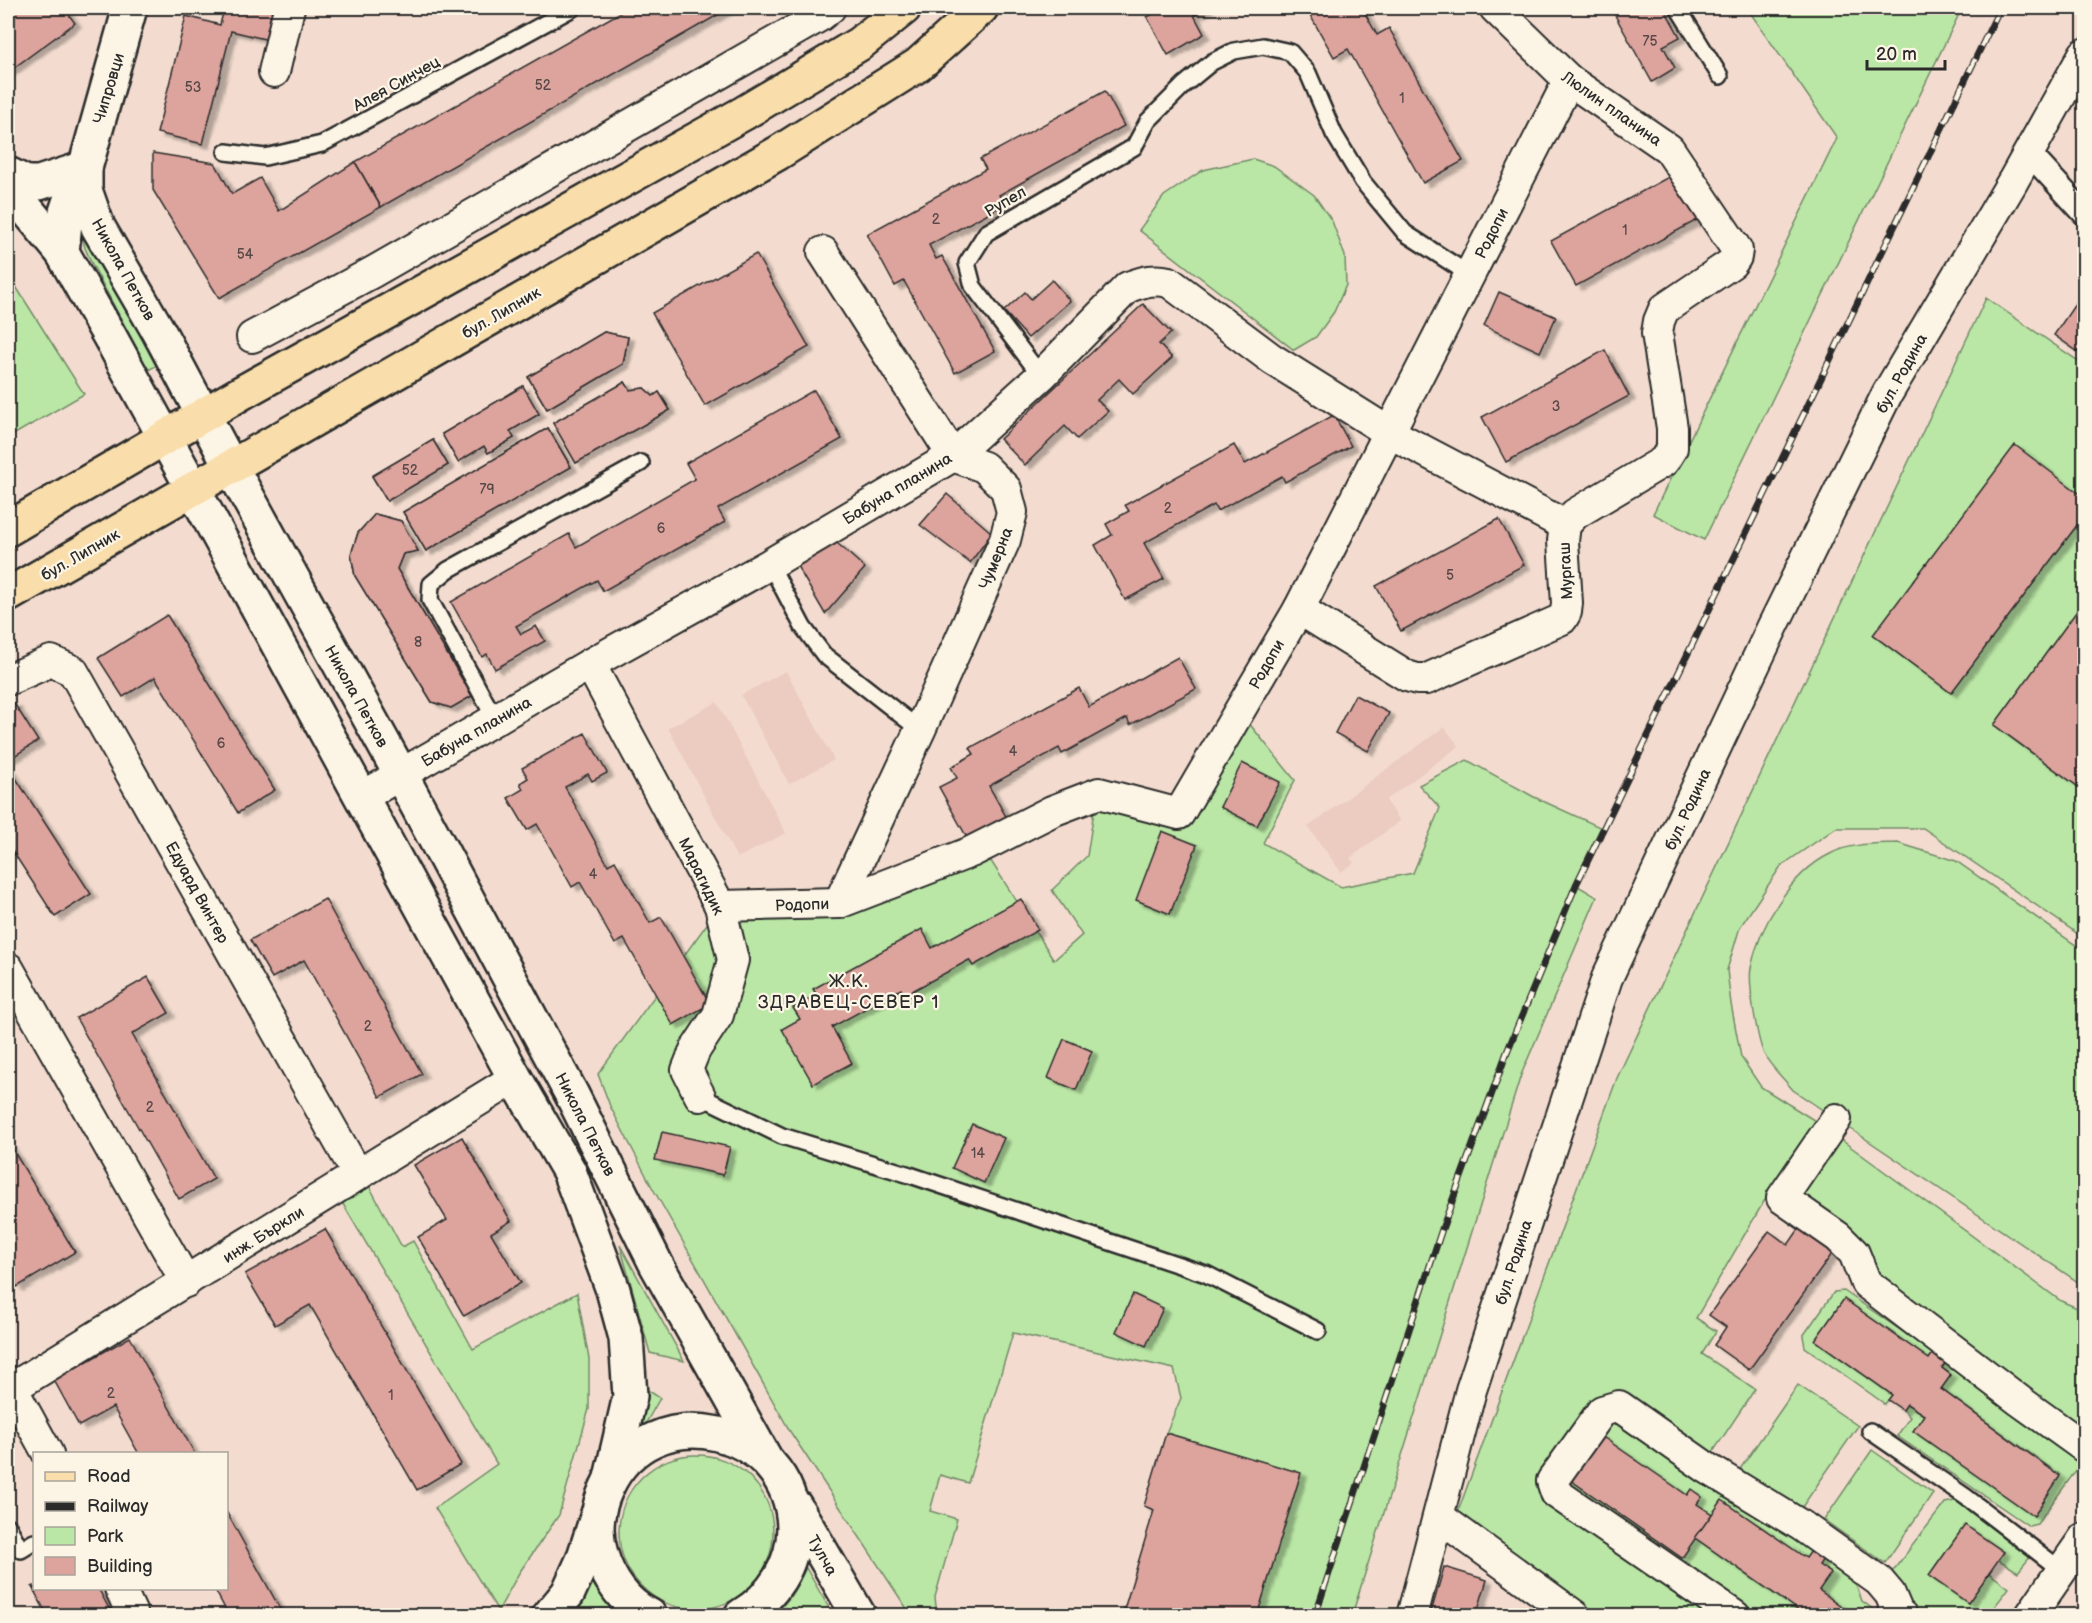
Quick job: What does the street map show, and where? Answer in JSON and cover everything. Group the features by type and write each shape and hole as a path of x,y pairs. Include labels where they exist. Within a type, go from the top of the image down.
{"main road":[{"name":"Чипровци","path":"85,168 130,8"},
{"path":"8,529 203,415 744,112 859,44 904,8"},
{"name":"бул. Липник","path":"8,595 778,153 918,65 981,8"},
{"path":"8,174 26,183 39,183 85,168"},
{"name":"Никола Петков","path":"62,252 66,212 85,168"},
{"name":"Никола Петков","path":"85,168 85,190 98,227 159,332 401,775 572,1095 656,1264 766,1460"},
{"path":"8,187 62,252 514,1078 569,1171 613,1290 626,1338 630,1396 611,1478 583,1560 568,1593 549,1616"},
{"path":"611,1478 627,1457 649,1442 674,1432 701,1430 727,1435 751,1447 766,1460"},
{"name":"Тулча","path":"766,1460 779,1475 817,1546 860,1616"},
{"path":"741,1616 756,1607 775,1587 788,1565 794,1539 793,1512 788,1493"},
{"path":"598,1514 597,1542 605,1569 621,1593 642,1612 650,1616"}],"street":[{"path":"274,72 289,8"},
{"path":"252,337 384,266 820,16 830,8"},
{"name":"Люлин планина","path":"1495,8 1569,80 1670,149 1737,250"},
{"name":"бул. Родина","path":"1412,1616 1471,1390 1607,978 1772,628 1887,394 2085,54"},
{"name":"Родопи","path":"720,906 839,903 971,852 1052,810 1099,793 1179,814 1299,609 1569,80"},
{"path":"2029,153 2085,213"},
{"name":"Мургаш","path":"1299,609 1407,676 1417,679 1427,679 1562,619 1568,603 1563,541 1565,525 1575,514 1664,461 1672,448 1672,428 1657,333 1664,309 1732,263 1737,250"},
{"path":"823,252 953,456"},
{"name":"Бабуна планина","path":"362,797 590,664 770,564 953,456 1041,376 1128,287 1157,279 1169,282 1272,359 1390,433 1565,525"},
{"name":"Чумерна","path":"839,903 1005,540 1012,512 1006,489 984,466 953,456"},
{"name":"Едуард Винтер","path":"8,680 51,662 73,671 358,1175"},
{"name":"Марагидик","path":"590,664 720,906 733,960 718,1015 695,1050 687,1071 700,1096"},
{"path":"8,968 186,1282"},
{"name":"инж. Бъркли","path":"10,1385 186,1282 514,1078"},
{"path":"1836,1119 1782,1198 1838,1237 1854,1253 1866,1283 2020,1401 2085,1447"},
{"path":"10,1385 47,1452"},
{"path":"1735,1616 1556,1492 1552,1481 1602,1411 1618,1406 1707,1468 1802,1526 1879,1581 1890,1594 1898,1613 1902,1616"},
{"path":"1439,1517 1575,1616"},
{"path":"2030,1616 2085,1538"},
{"path":"121,1590 133,1616"}],"lane":[{"name":"Алея Синчец","path":"226,152 265,157 322,144 573,8"},
{"path":"1678,8 1720,76"},
{"name":"Рупел","path":"1041,376 973,286 967,263 986,233 1134,147 1148,121 1184,85 1212,62 1234,51 1263,46 1290,52 1308,74 1334,134 1363,182 1405,233 1470,275"},
{"path":"495,719 430,600 431,584 448,570 640,463"},
{"path":"770,564 803,627 824,655 920,730"},
{"path":"700,1096 782,1136 910,1175 1206,1274 1318,1331"},
{"path":"1870,1431 1966,1497 2061,1570"},
{"path":"8,1526 21,1550 33,1543"}],"shaded area":[{"path":"786,671 834,760 789,784 741,695"},
{"path":"717,702 786,833 737,858 668,728"},
{"path":"1444,727 1459,746 1386,800 1400,821 1350,858 1354,863 1341,872 1308,827"}],"green space":[{"path":"1747,8 1962,8 1704,540 1653,514 1837,138"},
{"path":"1253,159 1274,166 1314,195 1332,221 1345,256 1346,285 1334,312 1316,337 1294,350 1139,230 1164,196 1203,170"},
{"path":"79,224 96,251 156,366 148,370 92,264"},
{"path":"8,274 84,394 8,438"},
{"path":"1986,298 2084,365 2084,497 2015,446 1873,635 1951,693 2084,516 2084,612 2079,608 1994,725 2084,791 2084,938 1923,828 1836,828 1781,866 1740,927 1727,970 1731,1004 1741,1057 1761,1087 1817,1122 1763,1203 1696,1318 1716,1331 1702,1354 1755,1389 1709,1458 1617,1397 1538,1484 1713,1615 1594,1615 1456,1517 1617,1078"},
{"path":"1239,711 1295,780 1263,843 1341,887 1413,873 1440,808 1419,785 1467,760 1534,797 1602,828 1576,885 1597,897 1521,1075 1352,1615 1257,1615 1300,1473 1166,1433 1181,1398 1174,1369 1013,1333 968,1483 940,1475 930,1511 957,1519 935,1597 937,1615 911,1615 791,1433 652,1187 610,1106 598,1074 720,906 839,903 991,861 1054,960 1082,935 1052,890 1087,856 1099,793 1179,814"},
{"path":"1898,843 1956,861 2084,951 2084,1286 1793,1090 1764,1054 1754,1011 1750,975 1761,935 1779,902 1802,874 1838,850 1854,846"},
{"path":"1840,1139 2061,1301 2084,1311 2084,1433 1876,1285 1801,1199"},
{"path":"365,1178 402,1247 413,1241 473,1349 577,1293 589,1359 589,1409 559,1515 519,1573 498,1611 435,1508 497,1464 337,1194"},
{"path":"620,1245 684,1361 650,1353"},
{"path":"1844,1291 1933,1353 1929,1359 1844,1299 1815,1340 1892,1395 1885,1404 1805,1347 1803,1336 1834,1292"},
{"path":"1946,1362 2075,1454 2080,1465 2037,1524 2029,1526 1897,1436 1910,1417 1903,1410 1907,1404 1924,1415 2034,1516 2060,1475 1941,1389 1951,1375 1942,1368"},
{"path":"1798,1385 1858,1426 1800,1510 1740,1469"},
{"path":"646,1389 660,1398 642,1430"},
{"path":"1606,1413 1852,1573 1862,1601 1881,1615 1754,1615 1557,1479"},
{"path":"1872,1450 1933,1493 1885,1563 1824,1520"},
{"path":"696,1455 726,1460 751,1477 768,1502 773,1532 768,1562 751,1587 726,1604 696,1609 666,1604 641,1587 624,1562 619,1532 624,1502 641,1477 666,1460"},
{"path":"1959,1500 2035,1551 2018,1572 1999,1560 2004,1552 1965,1525 1929,1576 1968,1603 1989,1573 2009,1588 1988,1615 1922,1615 1893,1594 1889,1576 1945,1503"},
{"path":"806,1568 833,1615 772,1615 788,1600"},
{"path":"592,1583 611,1608 579,1609"}],"building":[{"path":"19,8 64,8 75,23 8,72 8,16"},
{"path":"224,8 277,8 269,40 231,31 203,144 157,133 186,16 220,25"},
{"path":"628,8 730,8 381,207 355,162"},
{"path":"1165,8 1208,8 1194,15 1204,34 1168,55 1147,17"},
{"path":"1306,8 1362,8 1377,35 1389,28 1463,161 1423,183 1348,49 1334,57"},
{"path":"1611,8 1664,8 1680,37 1663,46 1675,68 1652,82"},
{"path":"1105,91 1124,126 999,195 1005,204 929,245 936,259 942,256 995,351 955,373 904,281 895,286 867,234 986,169 980,159"},
{"path":"153,153 215,163 232,194 260,178 279,211 355,162 381,207 219,298 153,190"},
{"path":"1674,174 1699,219 1576,286 1551,241"},
{"path":"756,254 809,347 705,406 652,313"},
{"path":"1052,280 1070,301 1028,338 1004,311 1025,292 1031,299"},
{"path":"2084,291 2084,356 2054,335"},
{"path":"1499,292 1556,317 1540,352 1484,326"},
{"path":"1143,304 1171,333 1159,344 1172,358 1133,394 1119,379 1097,400 1108,411 1077,439 1065,426 1025,465 1000,439"},
{"path":"604,332 628,337 623,364 547,409 528,377"},
{"path":"604,332 628,337 623,364 547,409 528,377"},
{"path":"1605,350 1629,396 1506,462 1482,417"},
{"path":"625,382 630,390 644,388 653,396 659,392 670,410 576,463 553,423"},
{"path":"625,382 630,390 644,388 653,396 659,392 670,410 576,463 553,423"},
{"path":"523,386 539,414 510,431 514,438 488,453 484,446 458,462 442,434"},
{"path":"523,386 539,414 510,431 514,438 488,453 484,446 458,462 442,434"},
{"path":"814,390 842,439 718,509 725,522 603,591 597,580 516,626 521,634 536,626 545,641 495,669 487,654 482,657 451,602 569,534 576,547 695,479 686,463"},
{"path":"1334,415 1351,446 1285,482 1282,476 1217,511 1214,505 1144,543 1164,579 1125,600 1095,545 1112,535 1106,524 1129,511 1125,505 1234,445 1245,464"},
{"path":"548,428 571,467 426,551 403,512"},
{"path":"548,428 571,467 426,551 403,512"},
{"path":"433,440 448,465 387,501 372,476"},
{"path":"433,440 448,465 387,501 372,476"},
{"path":"2015,445 2084,497 2084,516 1951,693 1873,635"},
{"path":"947,494 992,533 970,563 920,525"},
{"path":"375,514 401,521 418,551 403,554 397,569 472,696 451,708 432,702 355,576 351,554 358,533"},
{"path":"375,514 401,521 418,551 403,554 397,569 472,696 451,708 432,702 355,576 351,554 358,533"},
{"path":"1499,519 1524,565 1401,631 1376,586"},
{"path":"836,542 865,568 825,614 797,566"},
{"path":"2079,608 2084,612 2084,791 1994,725"},
{"path":"167,615 275,790 238,813 155,677 123,697 98,658"},
{"path":"1178,657 1196,689 1130,725 1127,718 1062,754 1059,748 989,786 1009,822 970,843 939,787 957,778 951,767 974,754 970,748 1079,688 1089,707"},
{"path":"1355,695 1389,713 1368,751 1335,733"},
{"path":"14,703 38,741 8,760 8,707"},
{"path":"585,733 607,773 592,781 588,774 565,787 608,865 615,861 650,923 661,917 710,1004 673,1025 624,939 615,944 580,882 572,887 537,824 527,830 508,798 523,789 520,783 528,778 522,768"},
{"path":"1242,763 1280,782 1257,826 1220,807"},
{"path":"8,766 91,894 55,917 8,844"},
{"path":"1162,831 1197,845 1170,914 1136,900"},
{"path":"325,899 422,1074 380,1097 304,960 272,978 250,940"},
{"path":"1021,899 1038,930 973,966 969,960 905,995 901,989 832,1027 852,1063 813,1084 782,1029 800,1019 793,1008 817,995 813,989 922,929 932,948"},
{"path":"148,977 169,1013 132,1034 214,1179 179,1199 76,1018"},
{"path":"1064,1039 1092,1051 1076,1090 1048,1078"},
{"path":"972,1124 1004,1138 984,1183 952,1168"},
{"path":"662,1132 730,1147 723,1175 655,1160"},
{"path":"462,1137 511,1221 491,1233 521,1283 464,1316 418,1237 447,1220 414,1165"},
{"path":"8,1142 75,1252 17,1287 8,1272"},
{"path":"1803,1223 1837,1247 1749,1370 1714,1345 1726,1327 1709,1315 1769,1231 1788,1245"},
{"path":"325,1229 461,1464 417,1490 310,1305 275,1325 245,1274"},
{"path":"1133,1294 1163,1308 1146,1346 1116,1332"},
{"path":"1844,1299 1929,1359 1933,1353 1946,1362 1942,1368 1951,1375 1941,1389 2060,1476 2034,1516 1913,1431 1924,1415 1907,1404 1903,1410 1888,1400 1892,1395 1815,1340"},
{"path":"130,1337 194,1452 138,1452 113,1407 79,1426 54,1380"},
{"path":"1166,1433 1301,1473 1257,1616 1122,1616 1154,1510 1144,1506"},
{"path":"1600,1435 1687,1495 1691,1489 1702,1497 1697,1504 1712,1514 1682,1558 1569,1479"},
{"path":"1722,1500 1806,1558 1811,1551 1823,1559 1819,1565 1831,1573 1819,1590 1855,1616 1801,1616 1803,1614 1695,1538"},
{"path":"228,1515 284,1616 229,1616 215,1590 228,1590"},
{"path":"1965,1525 2004,1552 1968,1603 1929,1576"},
{"path":"1444,1567 1487,1580 1476,1616 1430,1616"},
{"path":"34,1590 99,1590 113,1616 48,1616"}],"railway":[{"path":"1315,1616 1442,1229 1507,1052 1576,885 2000,8"}],"district":[{"name":"Ж.К. ЗДРАВЕЦ-СЕВЕР 1","path":"849,991"}]}
